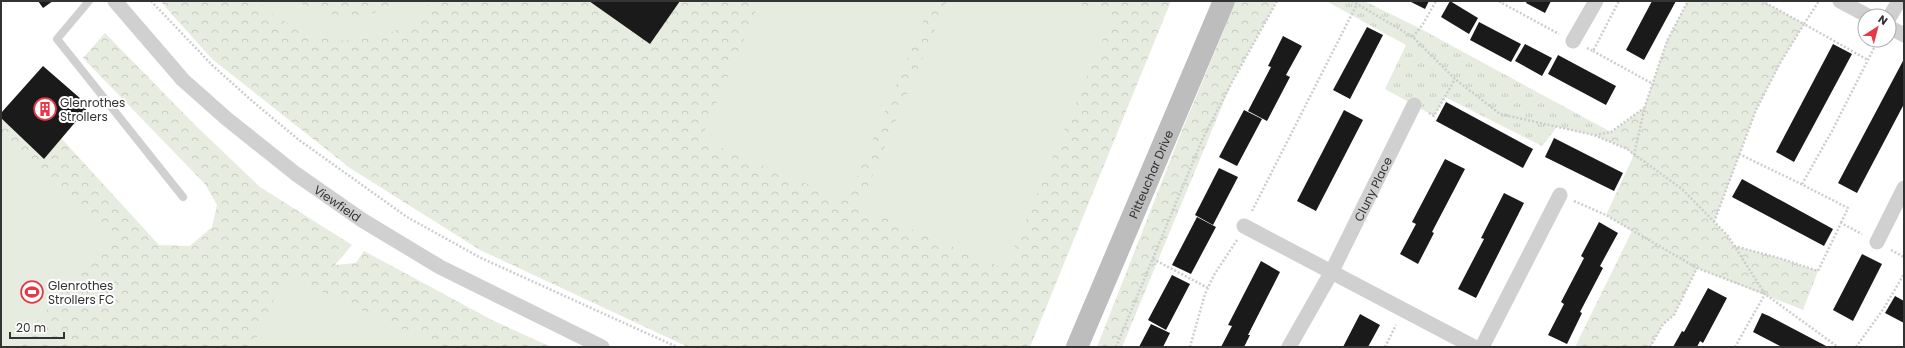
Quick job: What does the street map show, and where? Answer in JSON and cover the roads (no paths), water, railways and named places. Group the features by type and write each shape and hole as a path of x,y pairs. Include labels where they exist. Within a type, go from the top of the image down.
{"street":[{"name":"Viewfield","path":"115,1 183,80 227,119 296,174 362,220 440,268 602,347"},
{"name":"Pitteuchar Drive","path":"1077,347 1224,1"},
{"path":"1573,42 1596,1"},
{"path":"1840,1 1857,10"},
{"name":"Cluny Place","path":"1289,347 1331,273 1414,105"},
{"path":"1877,242 1904,188"},
{"path":"1482,347 1560,195"},
{"path":"1244,226 1474,347"}],"lane":[{"path":"89,1 57,39 182,197"}],"place":[{"name":"Glenrothes Strollers","path":"45,109"},
{"name":"Glenrothes Strollers FC","path":"32,292"}]}
